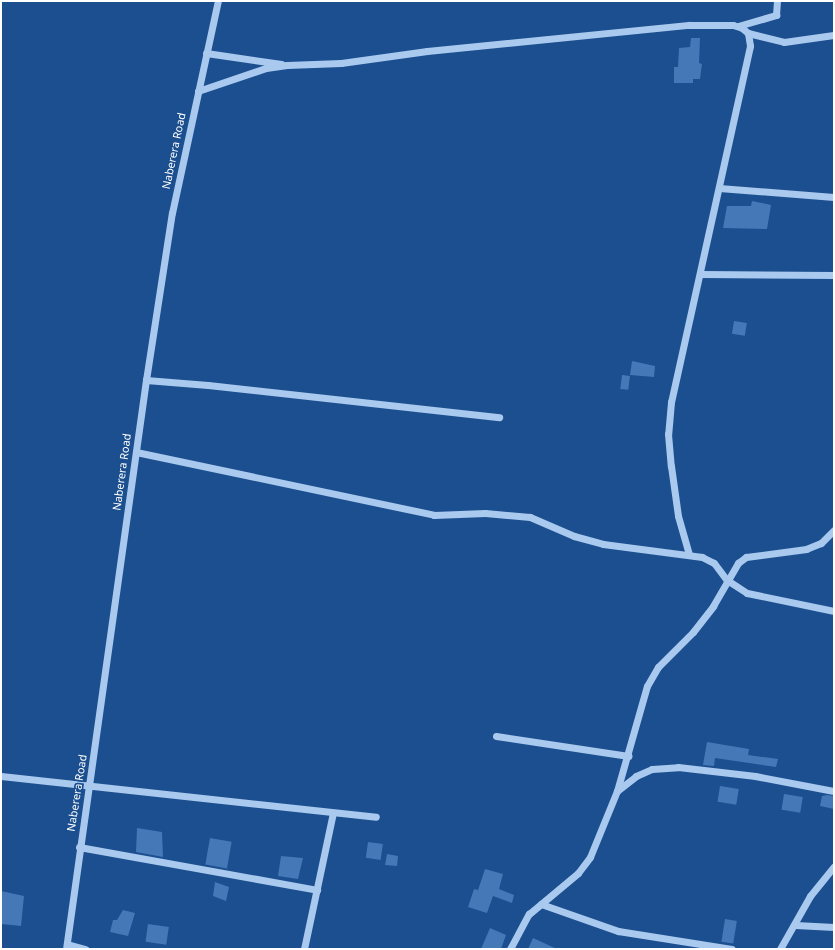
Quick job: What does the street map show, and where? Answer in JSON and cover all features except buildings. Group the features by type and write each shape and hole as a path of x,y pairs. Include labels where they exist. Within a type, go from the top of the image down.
{"street":[{"name":"Naberera Road","path":"66,946 79,847 90,786 146,380 172,213 218,1"},
{"path":"198,91 266,68 287,65 341,63 427,51 689,25 738,26 776,15 777,1"},
{"path":"738,26 748,33 784,42 834,35"},
{"path":"689,554 678,516 668,434 671,402 701,274 750,46 748,33"},
{"path":"206,53 287,65"},
{"path":"719,188 834,197"},
{"path":"701,274 834,275"},
{"path":"146,380 208,385 499,417"},
{"path":"136,452 418,512 450,516 508,514 530,518 574,536 603,544 689,554 714,563 727,580 747,593 834,611"},
{"path":"510,949 529,914 578,873 590,857 617,791 647,686 658,667 693,632 713,606 738,563 746,557 806,550 821,543 834,530"},
{"path":"496,736 628,756"},
{"path":"617,791 636,776 652,769 678,767 755,776 834,791"},
{"path":"1,776 376,817"},
{"path":"304,949 333,813"},
{"path":"79,847 317,890"},
{"path":"780,949 795,925 810,896 834,866"},
{"path":"542,904 618,931 732,949"},
{"path":"795,925 834,928"},
{"path":"66,946 85,949"}]}
